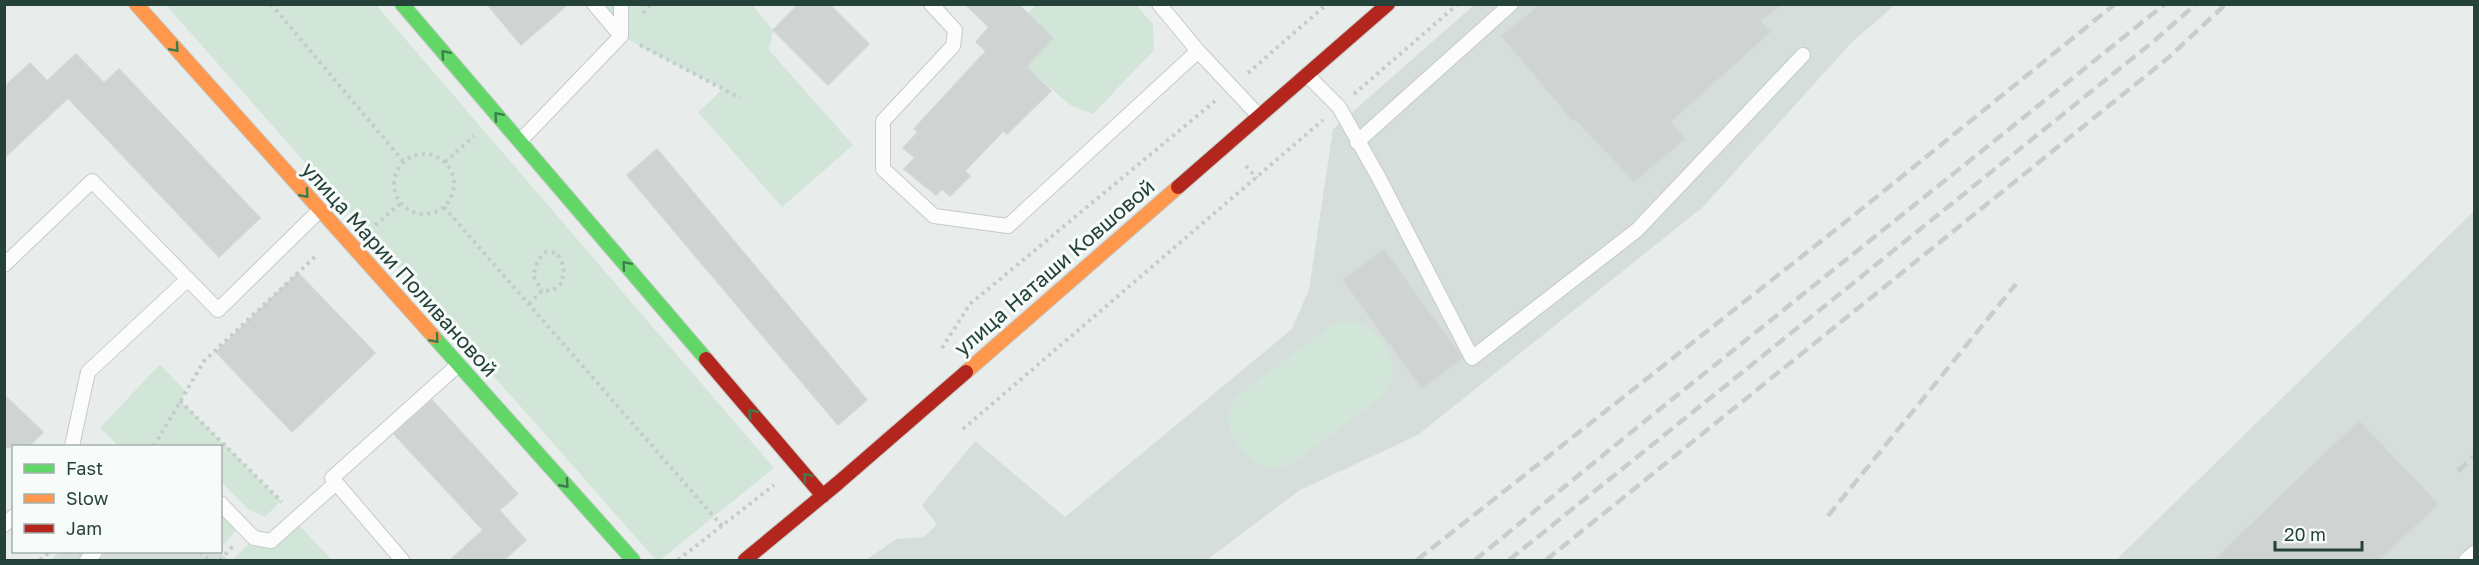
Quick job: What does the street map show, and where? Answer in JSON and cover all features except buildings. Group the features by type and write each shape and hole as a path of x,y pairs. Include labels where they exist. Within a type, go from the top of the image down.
{"street":[{"name":"улица Марии Поливановой","path":"136,4 633,561"},
{"path":"402,4 823,496"},
{"name":"улица Наташи Ковшовой","path":"746,561 1307,75 1366,16 1388,4"}],"lane":[{"path":"594,4 621,36"},
{"path":"519,141 621,36 621,4"},
{"path":"931,4 956,30 953,46 883,121 883,169 934,216 1008,226 1198,51"},
{"path":"1159,4 1198,51 1259,116"},
{"path":"1357,142 1511,4"},
{"path":"1307,75 1339,107 1379,178 1472,358 1637,230 1803,55"},
{"path":"4,265 92,181 218,310 320,210"},
{"path":"72,445 88,372 188,279"},
{"path":"402,561 332,478 458,365"},
{"path":"222,505 254,538 271,541 336,483"},
{"path":"2466,561 2475,553"}],"path":[{"path":"271,4 403,161"},
{"path":"940,353 970,304 1232,87 1327,4"},
{"path":"963,429 1458,4"},
{"path":"621,36 740,98"},
{"path":"445,162 477,134"},
{"path":"418,153 432,154 445,162 454,177 453,194 444,207 430,214 422,214 413,213 400,204 393,191 394,175 403,161 418,153"},
{"path":"444,207 722,526"},
{"path":"155,445 204,361 321,251"},
{"path":"529,304 542,291 553,290 562,283 564,267 556,253 546,252 538,260 533,275 542,291"},
{"path":"180,401 297,517"},
{"path":"678,561 797,466"}],"shaded area":[{"path":"1474,5 1895,5 1851,43 1703,207 1418,435 1300,490 1207,560 866,560 896,539 924,537 937,524 922,505 975,441 1065,517 1292,329 1309,289 1333,129"},
{"path":"2474,211 2474,560 2116,560"},
{"path":"59,553 220,553 229,560 51,560"}],"green space":[{"path":"166,5 376,5 774,468 660,560 656,560"},
{"path":"594,5 752,5 773,30 769,50 853,145 782,207 698,112 723,89 621,36"},
{"path":"1036,5 1136,5 1153,24 1154,50 1093,114 1070,105 1026,67 1053,38 1027,14"},
{"path":"1354,321 1374,333 1388,350 1392,371 1391,382 1386,393 1292,464 1268,468 1254,462 1236,442 1229,426 1229,413 1236,397 1331,326"},
{"path":"160,364 186,392 181,401 281,501 265,517 248,509 222,483 222,445 118,445 100,428"},
{"path":"222,504 241,524 222,547"},
{"path":"299,525 332,560 233,560 254,538"}],"railway":[{"path":"1417,560 1853,216 2115,4"},
{"path":"1475,560 2165,4"},
{"path":"1509,560 2154,41 2196,4"},
{"path":"1546,560 2168,58 2226,4"},
{"path":"1828,516 2016,284"},
{"path":"2458,471 2474,456"}],"traffic: fast":[{"path":"402,4 706,359"},
{"path":"434,337 633,560"}],"traffic: slow":[{"path":"136,4 434,337"},
{"path":"966,372 1178,187"}],"traffic: jam":[{"path":"1178,187 1388,4"},
{"path":"706,359 823,496"},
{"path":"745,560 966,372"}]}
